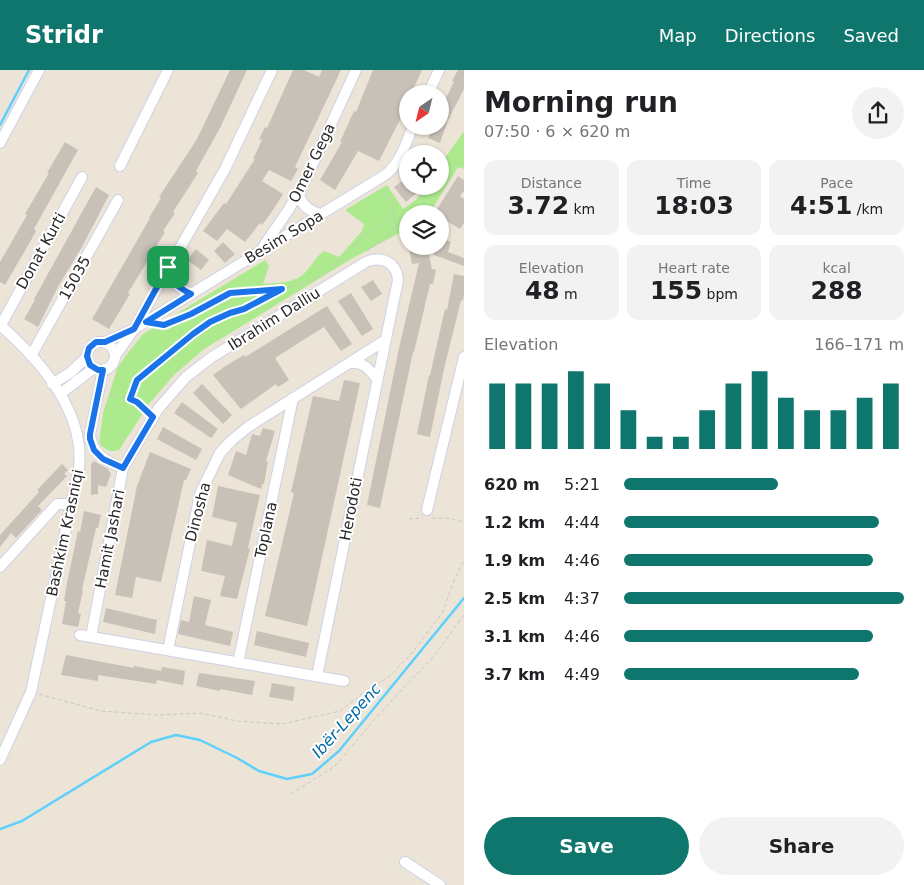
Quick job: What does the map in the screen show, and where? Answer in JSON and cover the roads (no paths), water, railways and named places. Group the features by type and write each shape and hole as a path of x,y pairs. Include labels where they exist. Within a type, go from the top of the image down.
{"street":[{"path":"0,142 39,70"},
{"path":"120,166 168,70"},
{"name":"Besim Sopa","path":"60,394 98,369 112,365 115,356 134,329 225,169 272,70"},
{"name":"Omer Gega","path":"259,252 299,192 356,70"},
{"path":"432,85 439,70"},
{"name":"Besim Sopa","path":"52,384 70,373 87,356 92,344 100,341 105,342 134,329 392,170 409,135"},
{"name":"Donat Kurti","path":"0,325 82,177"},
{"path":"299,192 303,204 320,214"},
{"name":"15035","path":"31,356 118,200"},
{"name":"Ibrahim Dalliu","path":"123,468 158,409 186,377 212,357 371,260 382,259 392,264 397,273 398,280 384,342"},
{"path":"168,267 169,274 176,286 191,294"},
{"name":"Bashkim Krasniqi","path":"0,325 31,356 66,402 77,434 81,453 72,504 31,692 0,760"},
{"path":"105,342 112,347 115,356"},
{"name":"Dinosha","path":"168,650 200,494 220,454 231,441 248,427 384,342"},
{"name":"Herodoti","path":"317,676 384,342"},
{"path":"87,356 90,365 98,369"},
{"path":"427,510 464,356"},
{"path":"349,364 356,362 362,364 377,379"},
{"name":"Hamit Jashari","path":"91,637 123,468 103,459 92,446 90,434 99,392 98,369"},
{"name":"Toplana","path":"238,663 293,398"},
{"path":"0,567 57,504 72,504"},
{"path":"80,635 344,681"},
{"path":"406,862 440,885"}],"waterway":[{"name":"Ibër-Lepenc","path":"0,125 29,70"},
{"name":"Ibër-Lepenc","path":"0,829 22,821 151,742 176,735 200,740 259,771 287,779 312,774 339,751 464,598"}]}
